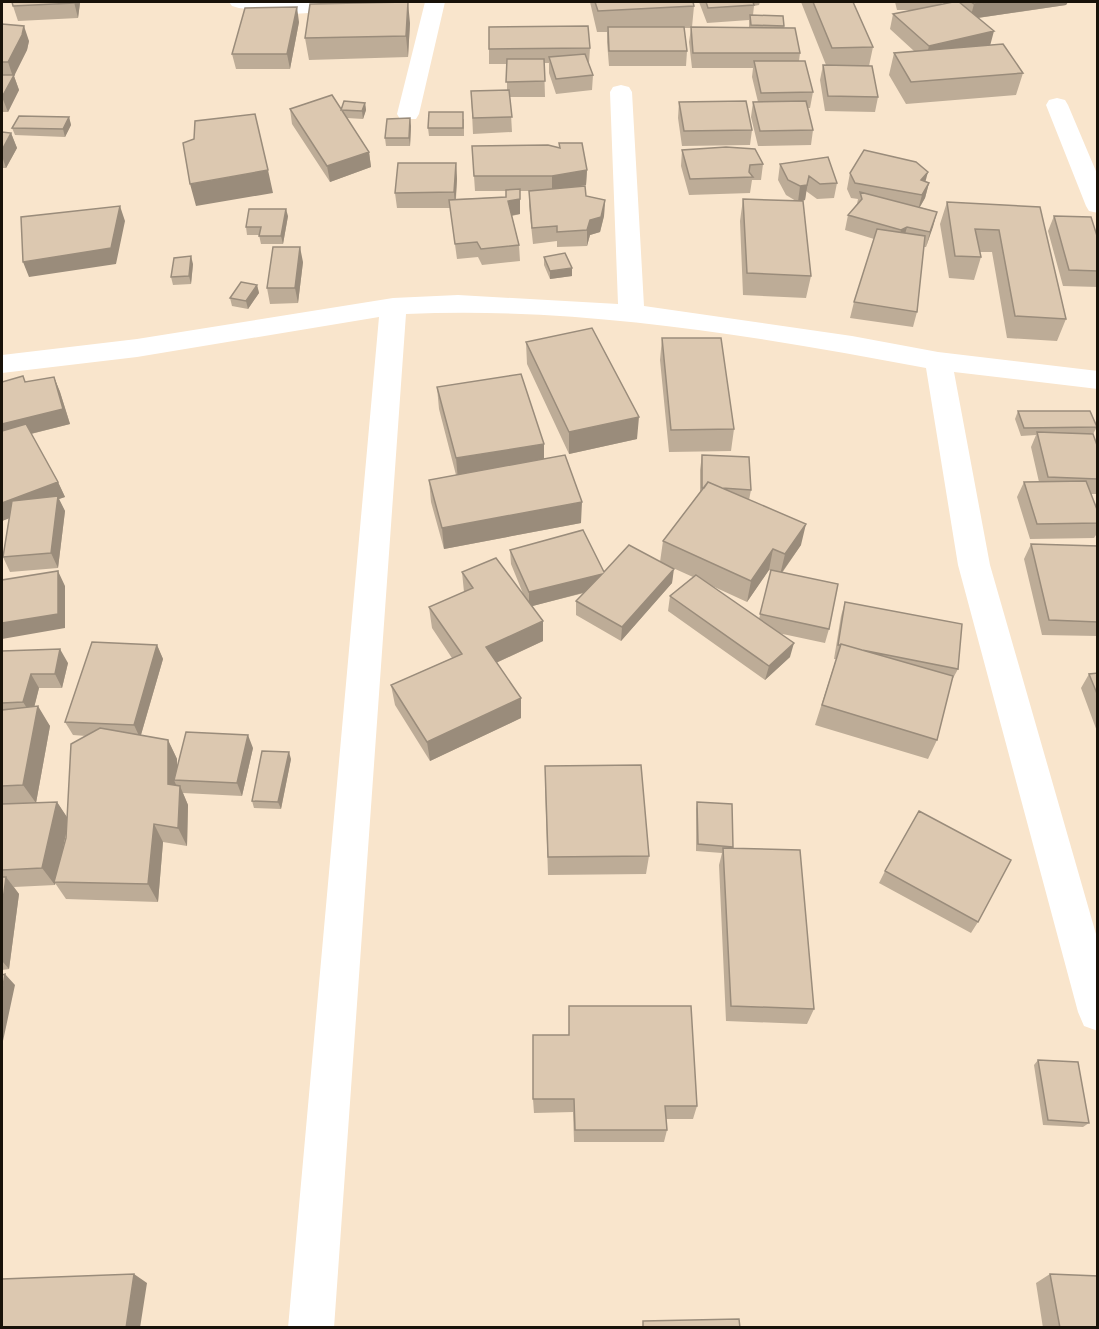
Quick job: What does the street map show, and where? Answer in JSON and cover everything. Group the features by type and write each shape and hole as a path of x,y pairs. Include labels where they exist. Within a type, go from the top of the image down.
{"street":[{"path":"239,2 292,8 392,2"},
{"path":"408,114 435,2"},
{"path":"621,92 631,313"},
{"path":"1057,105 1098,206"},
{"path":"2,364 137,348 393,306 458,303 631,313 852,345 938,361 1098,380"},
{"path":"311,1328 393,306"},
{"path":"938,361 974,565 1098,1012"}],"building":[{"path":"12,2 74,2 74,3 13,6"},
{"path":"408,2 406,36 305,38 310,4"},
{"path":"595,2 693,2 694,6 598,11"},
{"path":"706,2 753,2 754,5 708,8"},
{"path":"813,2 853,2 873,47 832,48"},
{"path":"959,2 994,31 929,46 893,14"},
{"path":"297,7 287,54 232,54 245,8"},
{"path":"750,15 783,16 784,26 751,25"},
{"path":"2,24 24,26 22,35 8,62 2,62"},
{"path":"588,26 590,48 489,49 489,27"},
{"path":"608,27 684,27 687,51 609,51"},
{"path":"691,27 795,28 800,53 693,53"},
{"path":"1003,44 1023,73 911,82 894,53"},
{"path":"585,54 593,75 556,79 549,57"},
{"path":"507,59 544,59 545,81 506,82"},
{"path":"754,61 805,61 813,92 761,93"},
{"path":"823,65 872,66 878,97 828,96"},
{"path":"2,75 14,75 2,97"},
{"path":"509,90 512,117 473,118 471,91"},
{"path":"332,95 369,152 327,166 290,109"},
{"path":"344,101 365,103 362,111 341,110"},
{"path":"746,101 752,130 684,131 679,102"},
{"path":"806,101 813,130 760,131 753,102"},
{"path":"429,112 463,112 463,128 428,128"},
{"path":"255,114 268,170 190,184 183,143 194,139 195,121"},
{"path":"19,116 69,117 63,129 12,128"},
{"path":"410,118 409,138 385,138 387,119"},
{"path":"2,132 11,133 2,150"},
{"path":"559,143 582,143 587,170 552,176 474,176 472,146 548,145 560,148"},
{"path":"726,147 755,149 763,164 750,165 749,172 753,177 690,179 682,150"},
{"path":"864,150 916,162 928,172 921,180 929,183 922,195 855,183 850,173"},
{"path":"828,157 837,183 820,184 809,176 807,185 800,186 788,180 780,164"},
{"path":"398,163 456,163 454,192 395,193"},
{"path":"585,186 586,196 605,200 601,217 590,220 587,230 557,232 557,226 532,228 529,191"},
{"path":"520,189 520,199 508,201 519,245 481,249 477,242 455,244 449,200 506,197 506,190"},
{"path":"860,192 937,212 930,232 907,227 901,230 848,215 862,199"},
{"path":"743,199 803,201 811,276 747,273"},
{"path":"947,202 1040,207 1066,319 1015,316 999,230 975,229 981,257 955,256"},
{"path":"120,206 111,248 23,262 21,217"},
{"path":"249,209 286,209 281,236 259,236 261,227 246,227"},
{"path":"1054,216 1091,217 1098,239 1098,271 1069,270"},
{"path":"877,229 925,236 917,312 854,302"},
{"path":"273,247 300,247 295,288 267,288"},
{"path":"565,253 572,268 550,271 544,257"},
{"path":"191,256 189,276 171,277 174,258"},
{"path":"241,282 257,285 246,301 230,298"},
{"path":"592,328 639,417 569,432 526,342"},
{"path":"662,338 721,338 734,429 671,430"},
{"path":"521,374 544,444 456,458 437,387"},
{"path":"23,376 25,382 54,377 63,409 2,424 2,382"},
{"path":"1018,411 1090,411 1097,427 1024,428"},
{"path":"26,424 58,482 2,503 2,431"},
{"path":"1037,432 1093,434 1098,448 1098,479 1048,477"},
{"path":"565,455 582,502 442,528 429,480"},
{"path":"702,455 749,457 751,490 722,488 708,482 702,488"},
{"path":"1086,481 1098,512 1098,523 1037,524 1024,482"},
{"path":"708,482 806,524 785,554 773,549 751,581 663,541"},
{"path":"58,496 51,553 3,557 12,501"},
{"path":"583,530 604,572 629,545 674,569 622,627 576,601 602,574 529,592 510,550"},
{"path":"1031,544 1098,546 1098,622 1049,620"},
{"path":"496,558 543,621 486,647 521,698 427,742 391,685 462,654 429,607 473,588 462,572"},
{"path":"771,570 838,584 829,629 760,614"},
{"path":"58,571 58,614 2,623 2,580"},
{"path":"696,575 794,643 769,666 670,596"},
{"path":"845,602 962,624 958,669 838,645"},
{"path":"92,642 157,645 134,725 65,722"},
{"path":"841,644 953,676 937,740 822,705"},
{"path":"60,649 55,674 31,674 23,702 2,703 2,651"},
{"path":"1098,673 1098,696 1089,674"},
{"path":"38,706 23,785 2,786 2,710"},
{"path":"100,728 168,740 168,784 180,786 178,828 154,824 148,884 54,882 66,838 71,744"},
{"path":"186,732 248,735 237,783 174,780"},
{"path":"262,751 289,752 278,802 252,801"},
{"path":"641,765 649,856 548,857 545,766"},
{"path":"57,802 42,868 2,870 2,804"},
{"path":"697,802 732,804 733,847 698,844"},
{"path":"919,811 1011,860 978,922 885,871"},
{"path":"723,848 800,850 814,1009 731,1006"},
{"path":"2,877 6,877 2,908"},
{"path":"5,974 2,992 2,975"},
{"path":"569,1006 691,1006 697,1106 665,1106 667,1130 575,1130 574,1099 533,1099 533,1035 569,1035"},
{"path":"1038,1060 1078,1062 1089,1123 1048,1120"},
{"path":"134,1274 126,1328 2,1328 2,1279"},
{"path":"1050,1274 1098,1276 1098,1328 1060,1328"},
{"path":"739,1319 740,1328 643,1328 643,1321"}]}
